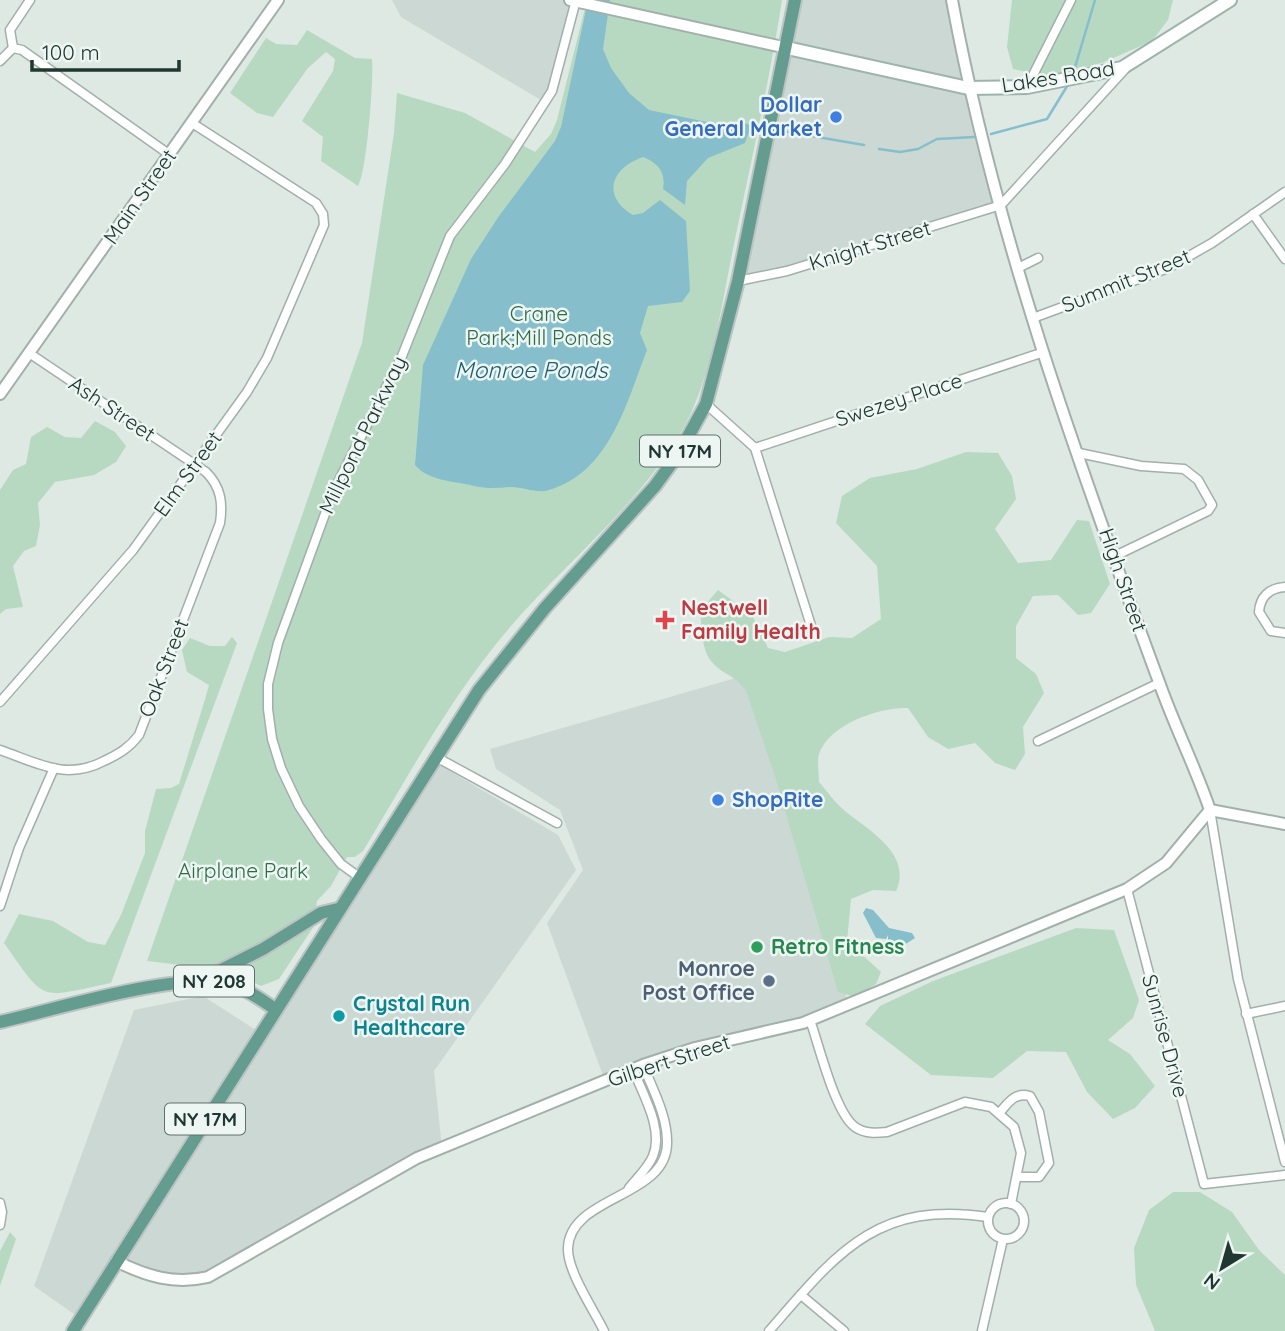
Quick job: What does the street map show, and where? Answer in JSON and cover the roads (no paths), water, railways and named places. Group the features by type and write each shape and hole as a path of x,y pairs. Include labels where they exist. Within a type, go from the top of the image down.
{"main road":[{"name":"NY 17M","path":"73,1331 436,757 508,652 655,486 684,444 706,404 738,281 795,0"},
{"name":"Lakes Road","path":"787,48 968,88 1027,87 1097,76 1129,64 1230,0"},
{"path":"201,980 263,949 321,913 338,909"},
{"name":"NY 208","path":"0,1022 147,988 201,980 233,985 275,1009"}],"street":[{"path":"13,48 9,35 11,26 30,0"},
{"name":"Main Street","path":"1,391 278,0"},
{"name":"High Street","path":"952,0 968,88 1033,318 1159,683 1210,810 1246,1014 1285,1162"},
{"path":"1027,87 1071,0"},
{"path":"577,2 787,48"},
{"name":"Millpond Parkway","path":"359,877 341,864 321,839 299,806 281,768 272,739 268,709 268,684 278,643 333,492 402,356 450,236 511,155 552,91 577,2"},
{"path":"0,61 13,48"},
{"path":"13,48 22,50 170,155"},
{"path":"1001,205 1129,64"},
{"name":"Elm Street","path":"0,702 105,585 195,464 261,369 323,229 323,214 312,200 192,123"},
{"name":"Summit Street","path":"1033,318 1168,268 1212,243 1285,192"},
{"name":"Knight Street","path":"738,281 777,274 1001,205"},
{"path":"1254,214 1285,259"},
{"path":"1018,268 1038,258"},
{"name":"Swezey Place","path":"755,447 1044,352"},
{"name":"Ash Street","path":"29,353 195,464"},
{"path":"706,404 755,447 813,632"},
{"path":"1079,453 1141,466 1184,469 1198,480 1211,499 1212,505 1208,511 1115,556"},
{"name":"Oak Street","path":"0,750 71,772 89,769 122,752 139,735 220,523 222,504 215,481 195,464"},
{"path":"1285,587 1268,592 1259,605 1259,612 1271,631 1285,633"},
{"path":"1038,741 1159,683"},
{"path":"436,757 556,824"},
{"path":"0,906 19,848 54,768"},
{"path":"1210,810 1285,824"},
{"name":"Gilbert Street","path":"116,1261 145,1274 169,1280 208,1277 417,1158 638,1067 695,1048 810,1020 1128,888 1166,863 1210,810"},
{"name":"Sunrise Drive","path":"1128,888 1204,1184 1285,1175"},
{"path":"1246,1014 1285,1006"},
{"path":"810,1020 844,1115 857,1128 875,1133 887,1132 965,1102 979,1103 1000,1112 1014,1127 1021,1153 1011,1204"},
{"path":"604,1331 570,1262 568,1248 576,1227 629,1188 647,1182 666,1155 668,1144 663,1118 638,1067"},
{"path":"1000,1112 1014,1097 1023,1094 1030,1096 1039,1112 1049,1163 1040,1177 1018,1177"},
{"path":"0,1203 0,1225"},
{"path":"1000,1204 1011,1204 1021,1211 1024,1223 1019,1233 1003,1239 993,1234 988,1217 1000,1204"},
{"path":"769,1331 825,1266 855,1242 889,1225 940,1213 988,1217"},
{"path":"982,1331 1003,1239"},
{"path":"801,1294 844,1331"}],"water":[{"name":"Monroe Ponds","path":"588,0 610,0 603,49 611,68 629,93 649,110 731,127 745,123 751,126 745,143 708,158 687,181 685,205 663,189 660,169 643,157 623,168 617,175 614,191 617,199 623,208 633,215 643,213 660,200 686,221 690,291 682,302 648,306 640,333 647,350 613,434 587,468 570,481 545,491 511,487 484,488 434,477 415,465 423,365 471,259 499,216 555,141 561,127"},
{"path":"866,908 873,910 889,928 912,933 915,938 898,949 888,944 888,935 886,939 876,938 863,913"}],"waterway":[{"path":"1073,74 1095,0"},
{"path":"991,134 1047,119 1069,83"},
{"path":"788,132 864,145"},
{"path":"879,149 900,152 918,149 937,139 974,137"}],"place":[{"name":"Dollar General Market","path":"836,117"},
{"name":"Nestwell Family Health","path":"665,620"},
{"name":"ShopRite","path":"718,800"},
{"name":"Retro Fitness","path":"757,947"},
{"name":"Monroe Post Office","path":"769,981"},
{"name":"Crystal Run Healthcare","path":"339,1016"}],"park label":[{"name":"Crane Park;Mill Ponds","path":"539,326"},
{"name":"Airplane Park","path":"243,871"}]}
